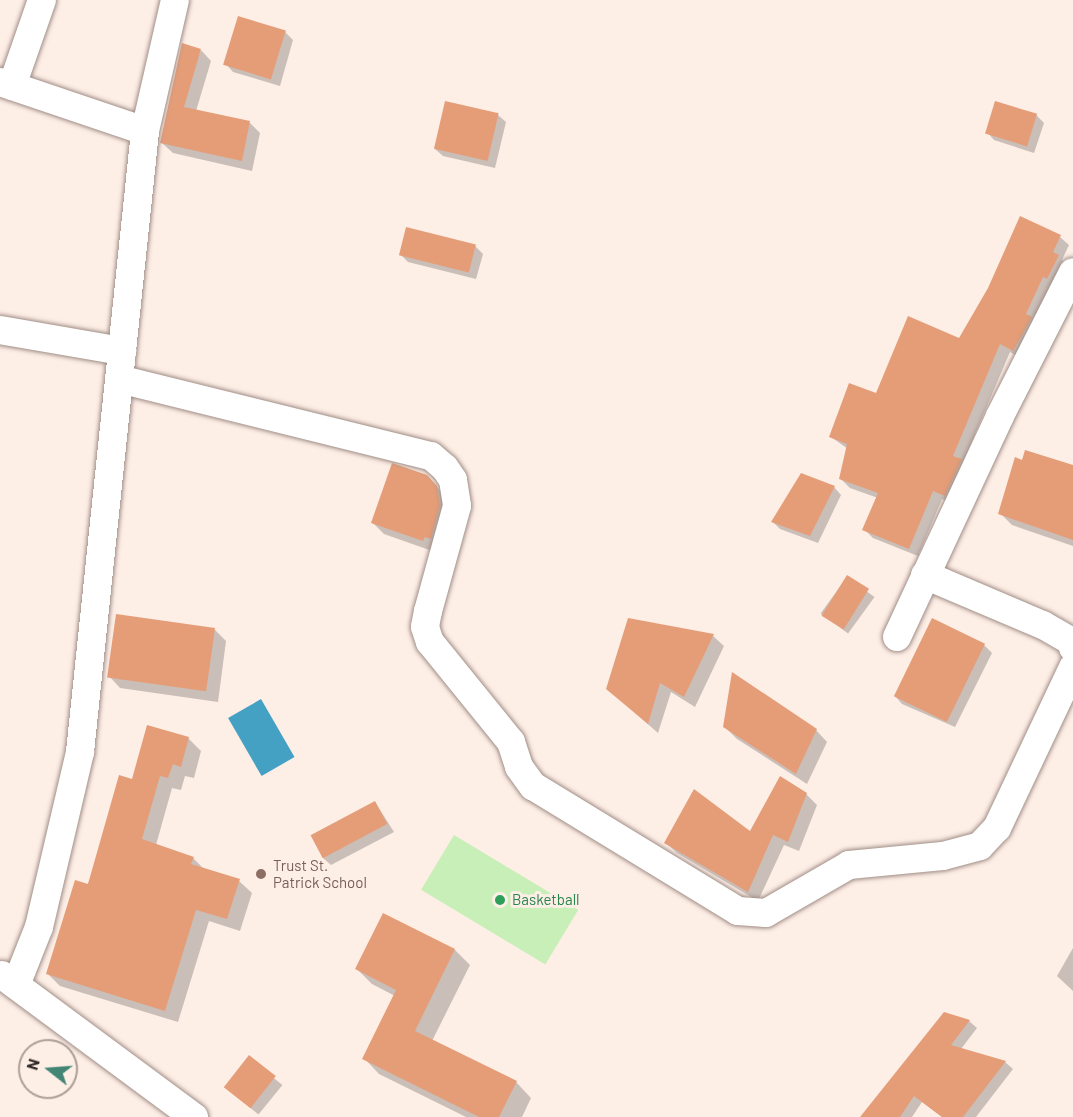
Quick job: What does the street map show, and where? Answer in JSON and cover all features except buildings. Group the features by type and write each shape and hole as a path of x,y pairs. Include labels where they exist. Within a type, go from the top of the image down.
{"street":[{"path":"42,0 6,84 145,131"},
{"path":"175,0 145,131 80,752 69,811 39,927 8,980 194,1117"},
{"path":"897,637 1073,272"},
{"path":"0,330 122,351"},
{"path":"119,379 431,456 445,468 453,480 457,506 428,611 425,627 430,642 511,742 519,767 533,786 738,911 765,913 849,865 943,856 980,846 997,828 1073,667"},
{"path":"925,575 1043,625 1071,641 1073,648"}],"green space":[{"name":"Basketball","path":"454,835 578,910 545,965 421,890"}],"water":[{"path":"261,699 294,757 262,776 228,718"}],"place":[{"name":"Trust St. Patrick School","path":"261,874"},
{"name":"Basketball","path":"500,900"}]}
